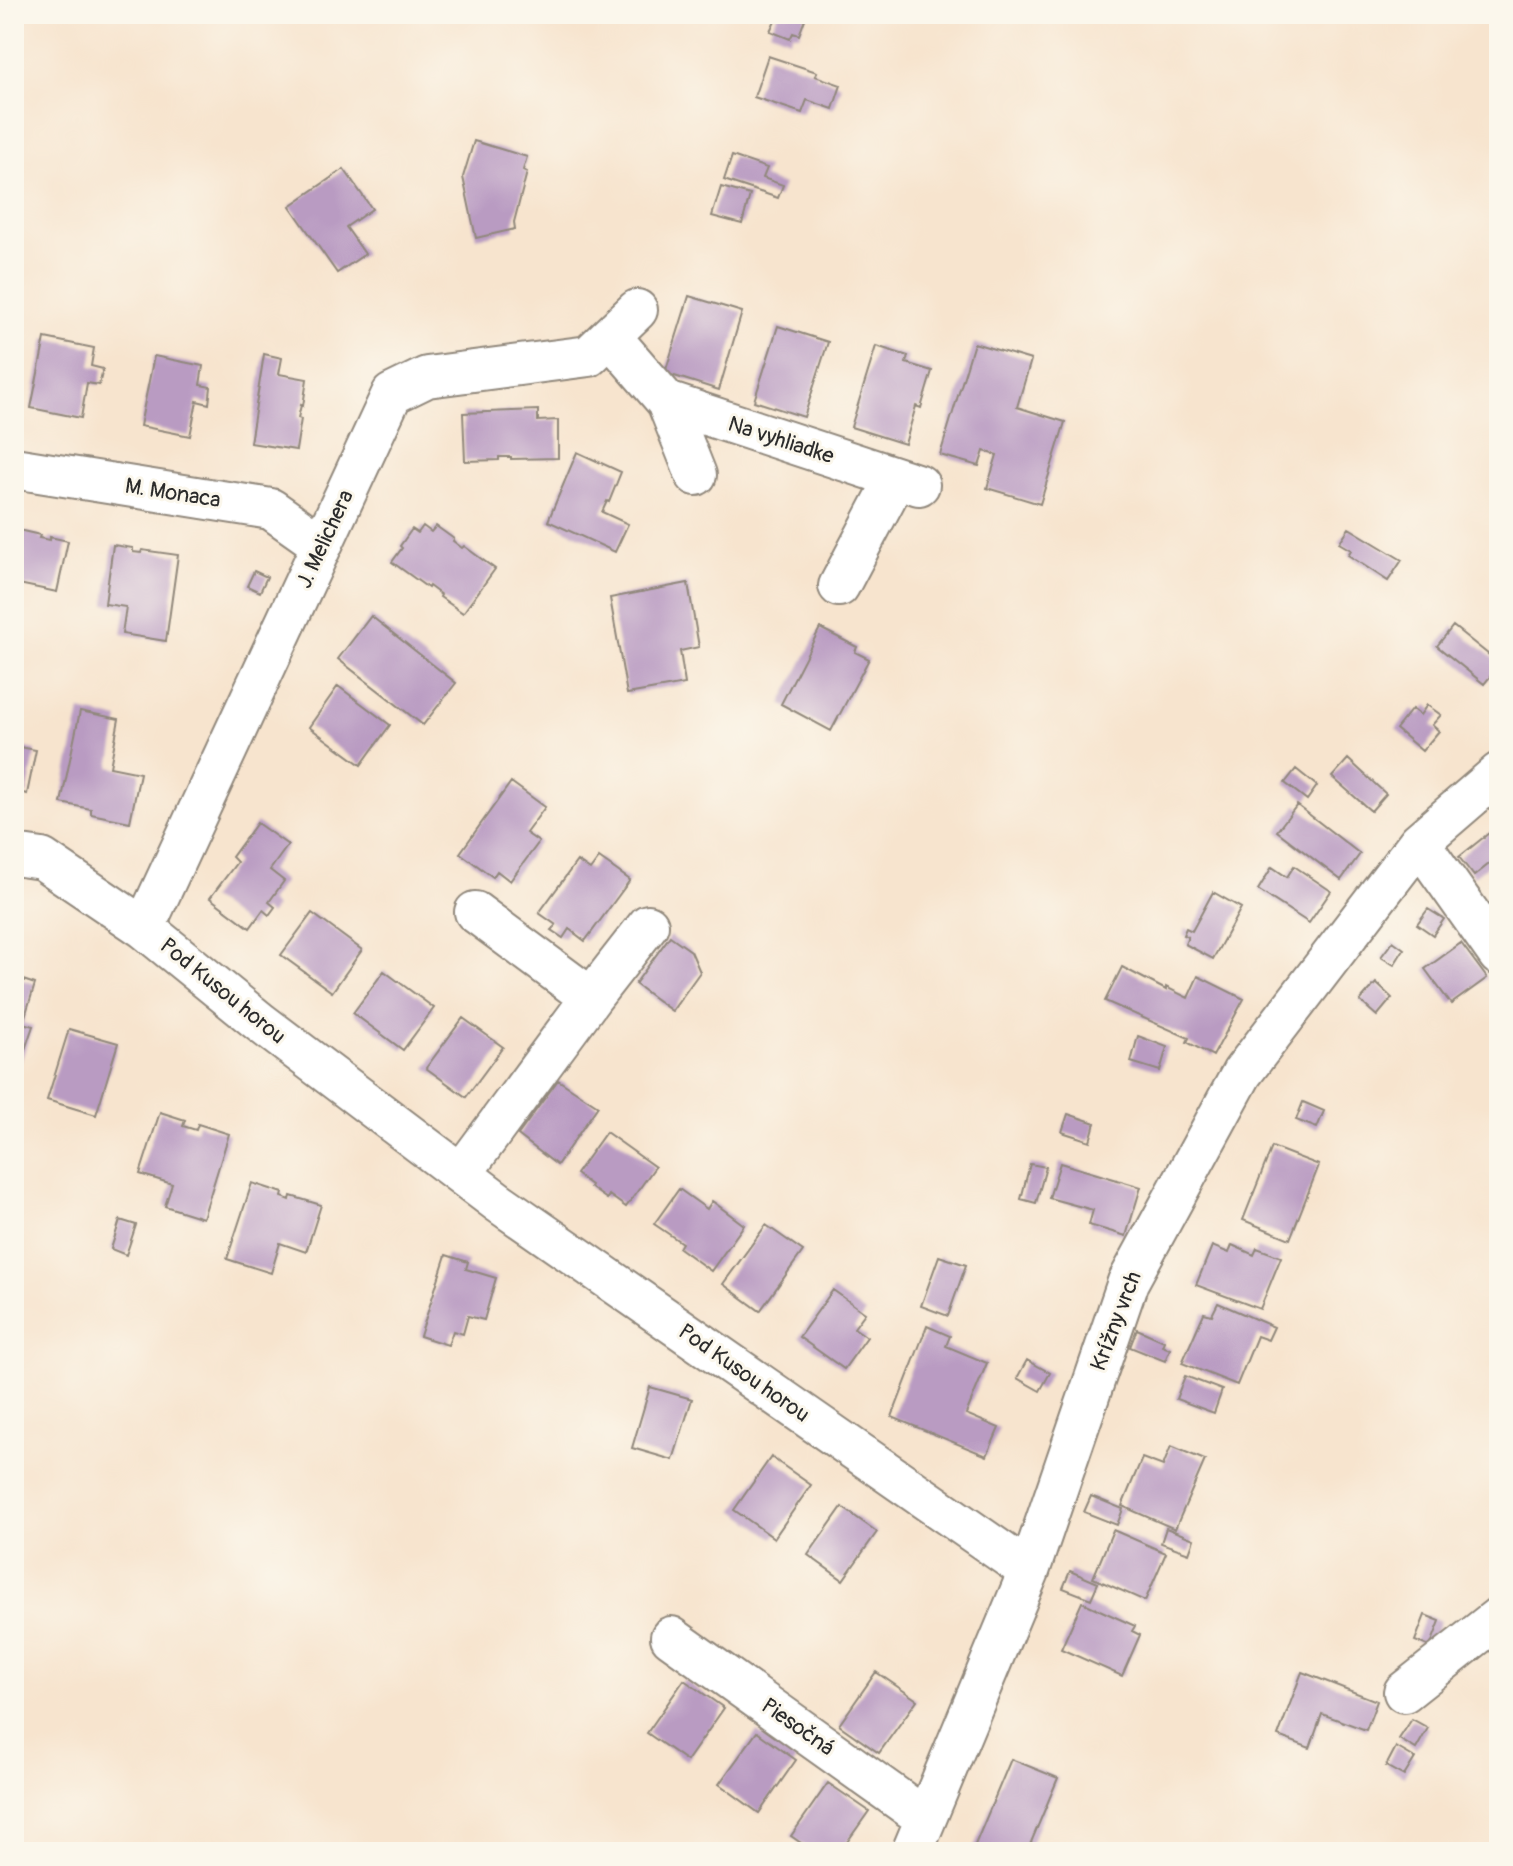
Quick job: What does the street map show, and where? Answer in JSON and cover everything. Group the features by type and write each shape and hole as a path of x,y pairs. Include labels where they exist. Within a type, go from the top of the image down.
{"street":[{"name":"J. Melichera","path":"144,928 392,394 427,377 589,356 624,323 667,402"},
{"path":"667,402 696,475"},
{"name":"Na vyhliadke","path":"667,402 907,482 839,586"},
{"name":"M. Monaca","path":"14,468 271,509 322,545"},
{"name":"Krížny vrch","path":"918,1835 1029,1571 1128,1282 1242,1073 1419,842 1499,773"},
{"path":"1419,842 1499,955"},
{"name":"Pod Kusou horou","path":"14,855 42,859 144,928 261,1023 498,1202 1029,1571"},
{"path":"475,912 591,998"},
{"path":"461,1174 648,925"},
{"path":"1404,1692 1499,1617"},
{"name":"Piesočná","path":"671,1637 918,1835"}],"building":[{"path":"778,14 807,14 799,35 793,33 790,39 770,31"},
{"path":"768,56 817,72 815,76 841,85 833,109 807,100 802,113 754,97"},
{"path":"474,141 527,157 523,170 527,172 514,222 515,229 476,238 463,177"},
{"path":"732,156 767,168 763,178 783,185 778,198 724,180"},
{"path":"344,169 372,209 346,227 365,254 337,273 290,206"},
{"path":"721,187 750,195 742,224 712,216"},
{"path":"689,296 742,312 719,390 665,373"},
{"path":"778,326 828,342 804,417 754,401"},
{"path":"45,338 94,348 91,366 103,369 99,385 87,383 81,418 31,408"},
{"path":"974,343 1031,360 1017,407 1065,422 1040,504 987,488 997,455 984,451 979,466 940,455"},
{"path":"876,346 908,356 906,363 932,371 921,408 916,406 905,444 851,427"},
{"path":"264,354 282,358 279,374 307,379 298,418 301,419 296,450 250,443"},
{"path":"154,356 203,366 200,385 211,387 209,404 197,401 190,436 140,426"},
{"path":"538,410 538,421 558,420 558,458 499,457 499,460 465,461 463,413"},
{"path":"577,452 621,472 602,512 628,524 615,552 548,521"},
{"path":"423,526 431,532 436,526 462,548 464,546 495,569 463,613 392,562 412,529 418,533"},
{"path":"1349,528 1402,560 1388,581 1348,555 1351,550 1339,543"},
{"path":"14,529 40,535 39,538 68,541 57,592 14,583"},
{"path":"113,545 133,548 133,552 141,553 142,550 178,555 166,641 122,634 126,607 105,604"},
{"path":"254,571 267,577 260,592 247,586"},
{"path":"688,583 699,647 680,651 685,684 627,694 610,598"},
{"path":"371,616 456,683 423,725 338,659"},
{"path":"1453,626 1499,663 1484,684 1437,646"},
{"path":"820,628 857,647 855,652 869,659 831,731 781,704"},
{"path":"338,686 390,725 361,765 309,727"},
{"path":"1427,705 1441,715 1432,725 1439,731 1422,751 1396,729 1412,709 1420,715"},
{"path":"80,711 119,719 110,767 140,773 130,822 91,814 91,809 61,803"},
{"path":"14,746 36,750 27,794 14,791"},
{"path":"1348,759 1386,794 1371,811 1332,777"},
{"path":"1296,769 1317,786 1307,800 1285,783"},
{"path":"511,782 545,807 526,833 539,842 510,881 497,871 493,877 460,853"},
{"path":"1297,805 1360,854 1341,880 1277,831"},
{"path":"257,823 288,845 270,870 284,881 269,902 275,907 269,915 263,910 250,928 210,898 237,862 232,857"},
{"path":"1499,825 1499,856 1474,876 1459,857"},
{"path":"599,858 630,880 585,941 569,929 563,938 551,930 556,925 539,913 577,861 590,870"},
{"path":"1294,866 1331,891 1309,923 1258,890 1272,867 1287,877"},
{"path":"1213,892 1241,908 1213,959 1185,944 1188,937 1183,935 1186,928 1192,931"},
{"path":"1428,909 1444,919 1433,935 1417,924"},
{"path":"312,913 362,950 332,992 281,955"},
{"path":"670,936 691,951 700,972 672,1011 635,984"},
{"path":"1393,941 1404,949 1394,965 1381,957"},
{"path":"1461,943 1487,978 1451,1004 1425,969"},
{"path":"1122,967 1188,998 1198,976 1244,999 1213,1056 1187,1042 1189,1038 1105,1001"},
{"path":"384,971 434,1008 403,1050 353,1013"},
{"path":"14,977 35,984 23,1023 33,1026 20,1064 14,1062"},
{"path":"1376,983 1392,998 1377,1016 1360,1001"},
{"path":"463,1018 503,1047 466,1097 426,1068"},
{"path":"69,1029 118,1043 96,1115 47,1100"},
{"path":"1138,1036 1167,1047 1160,1071 1131,1062"},
{"path":"558,1080 598,1106 557,1165 518,1135"},
{"path":"1303,1102 1324,1111 1317,1128 1296,1120"},
{"path":"160,1112 185,1120 183,1126 196,1130 198,1124 229,1134 203,1218 165,1206 172,1184 140,1174"},
{"path":"1068,1114 1095,1123 1090,1141 1062,1132"},
{"path":"606,1132 655,1167 626,1207 609,1195 607,1199 576,1174"},
{"path":"1272,1147 1319,1165 1290,1239 1243,1220"},
{"path":"1060,1163 1141,1187 1126,1236 1089,1225 1093,1210 1049,1198"},
{"path":"1030,1164 1046,1167 1036,1203 1021,1199"},
{"path":"252,1183 283,1193 282,1197 290,1200 291,1196 321,1205 306,1252 280,1243 271,1273 227,1259"},
{"path":"679,1189 707,1209 712,1201 744,1225 711,1271 679,1248 682,1243 654,1224"},
{"path":"120,1220 136,1225 126,1255 111,1249"},
{"path":"766,1225 803,1251 760,1311 723,1284"},
{"path":"1232,1245 1254,1255 1257,1248 1281,1257 1260,1309 1196,1285 1212,1246 1229,1253"},
{"path":"446,1255 468,1262 466,1269 496,1278 484,1320 468,1316 463,1334 453,1331 448,1345 420,1336"},
{"path":"939,1256 966,1265 948,1316 921,1306"},
{"path":"833,1290 865,1313 854,1328 867,1337 844,1369 799,1337"},
{"path":"1218,1303 1274,1327 1268,1340 1257,1336 1237,1385 1182,1363 1204,1313 1212,1315"},
{"path":"927,1326 950,1336 946,1346 987,1363 966,1414 999,1428 987,1456 892,1417"},
{"path":"1137,1329 1164,1341 1162,1346 1170,1349 1165,1361 1130,1347"},
{"path":"1027,1360 1050,1373 1040,1391 1017,1378"},
{"path":"1185,1376 1222,1390 1214,1413 1176,1399"},
{"path":"650,1387 692,1399 673,1460 632,1448"},
{"path":"1171,1446 1205,1460 1175,1529 1122,1506 1142,1458 1163,1466"},
{"path":"771,1457 811,1485 774,1538 734,1510"},
{"path":"1091,1496 1123,1509 1117,1525 1084,1512"},
{"path":"842,1507 877,1532 843,1580 808,1555"},
{"path":"1166,1528 1194,1539 1189,1553 1161,1543"},
{"path":"1113,1530 1166,1553 1145,1601 1093,1578"},
{"path":"1070,1571 1098,1583 1091,1599 1063,1588"},
{"path":"1082,1602 1135,1626 1132,1631 1140,1635 1122,1676 1061,1649"},
{"path":"1425,1615 1440,1621 1430,1647 1415,1641"},
{"path":"876,1672 917,1700 879,1753 839,1725"},
{"path":"1302,1672 1377,1701 1366,1730 1322,1714 1310,1748 1278,1736"},
{"path":"684,1680 724,1708 687,1761 647,1733"},
{"path":"1412,1719 1428,1728 1416,1749 1399,1739"},
{"path":"757,1732 796,1760 759,1813 719,1784"},
{"path":"1396,1747 1415,1758 1404,1776 1386,1766"},
{"path":"1011,1759 1058,1778 1027,1852 972,1852"},
{"path":"828,1783 869,1811 840,1852 814,1852 791,1836"}]}
